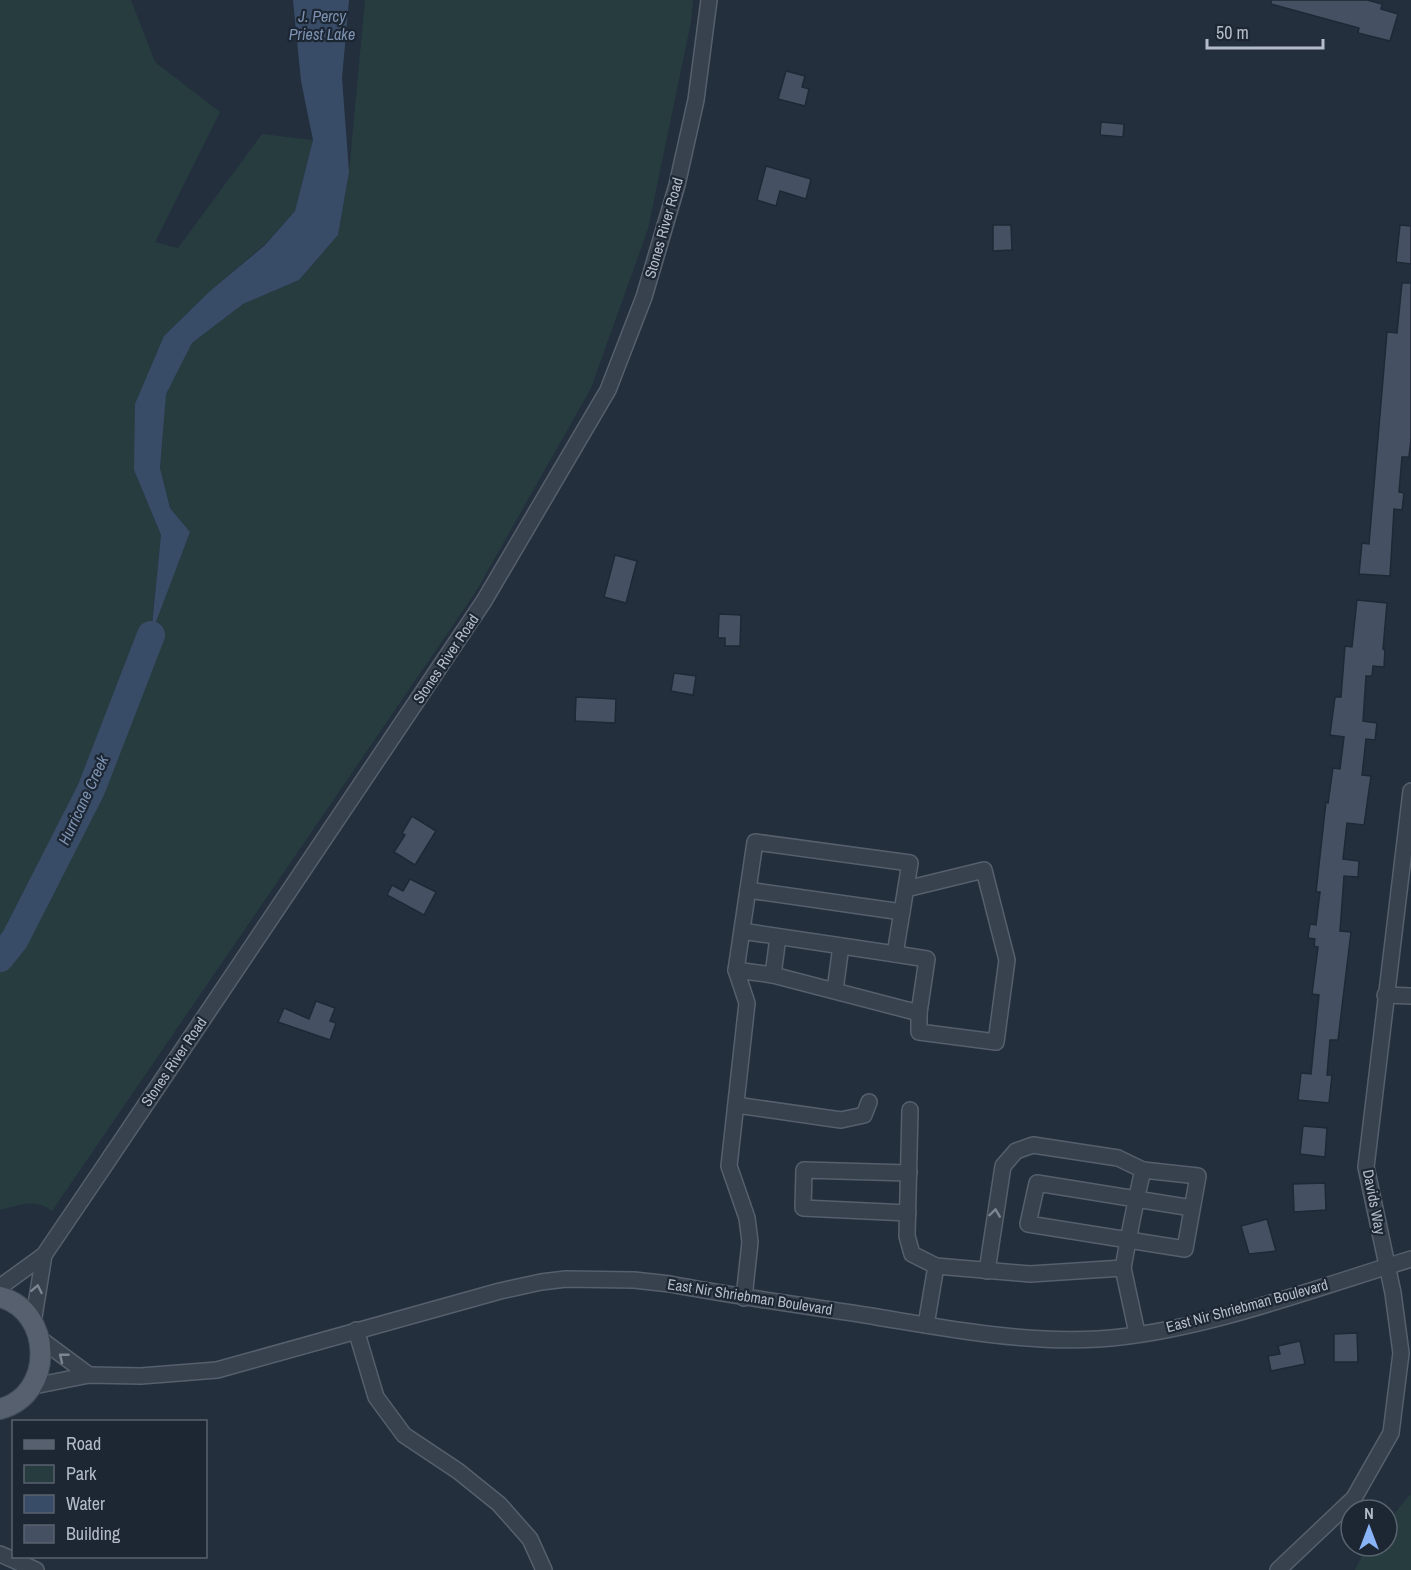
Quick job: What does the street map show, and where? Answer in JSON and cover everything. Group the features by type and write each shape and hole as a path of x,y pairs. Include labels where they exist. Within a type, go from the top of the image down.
{"main road":[{"path":"0,1297 12,1300 36,1331"},
{"name":"Stones River Road","path":"30,1388 40,1368 42,1348 36,1331"},
{"path":"0,1409 21,1398 30,1388"}],"street":[{"name":"Stones River Road","path":"0,1287 44,1255 484,601 608,390 644,297 677,185 696,100 709,0"},
{"name":"Davids Way","path":"1278,1570 1354,1498 1391,1433 1401,1353 1393,1293 1366,1167 1411,791"},
{"path":"744,1298 750,1242 747,1218 729,1166 747,1003 736,970 755,842 910,863 895,954"},
{"path":"742,931 927,959 919,1013 919,1032 996,1042 1006,960 984,870 906,889"},
{"path":"748,890 902,912"},
{"path":"773,975 778,937"},
{"path":"835,990 841,946"},
{"path":"736,970 773,975 919,1013"},
{"path":"1385,995 1411,996"},
{"path":"736,1105 842,1120 864,1115 869,1102"},
{"path":"910,1110 908,1236 912,1254 936,1266 1030,1274 1123,1268"},
{"path":"987,1271 1003,1166 1016,1151 1033,1145 1118,1158 1143,1170 1198,1176 1185,1249 1028,1224 1037,1183 1192,1208"},
{"path":"908,1213 803,1208 804,1170 909,1173"},
{"path":"1137,1333 1123,1268 1143,1170"},
{"name":"Stones River Road","path":"36,1331 44,1255"},
{"name":"East Nir Shriebman Boulevard","path":"30,1388 89,1375 141,1376 217,1370 500,1291 566,1279 634,1280 983,1334 1042,1339 1100,1339 1207,1320 1411,1260"},
{"path":"926,1325 936,1266"},
{"path":"356,1330 376,1398 404,1435 458,1471 499,1504 530,1539 544,1570"},
{"path":"36,1331 89,1375"},
{"path":"0,1554 36,1570"}],"green space":[{"path":"0,0 131,0 155,62 220,112 155,242 178,248 262,134 313,140 295,211 264,245 210,291 164,336 134,470 161,535 151,632 190,532 170,508 160,468 165,394 192,343 243,304 299,280 338,235 349,172 365,0 693,0 691,22 648,229 591,388 475,593 52,1211 33,1204 0,1210"},
{"path":"1411,1494 1411,1570 1355,1570 1361,1558 1399,1558 1399,1508"}],"water":[{"name":"J. Percy Priest Lake","path":"293,0 349,0 342,78 349,172 338,235 299,280 243,304 192,343 166,394 160,468 170,508 190,532 151,635 161,535 134,470 135,404 164,336 210,291 264,246 295,211 313,140 301,81"}],"building":[{"path":"1271,0 1367,0 1382,4 1381,9 1398,14 1390,41 1358,33 1359,28 1271,4"},
{"path":"786,71 805,76 802,87 809,89 805,106 778,99"},
{"path":"1101,122 1124,124 1123,137 1100,135"},
{"path":"766,166 811,179 806,199 780,191 776,206 757,200"},
{"path":"993,225 1011,225 1012,250 993,251"},
{"path":"1400,225 1411,226 1411,264 1396,262"},
{"path":"1402,283 1411,283 1411,439 1409,457 1402,457 1399,492 1404,493 1402,510 1394,509 1390,576 1359,574 1362,543 1369,544 1387,332 1397,333"},
{"path":"615,555 637,561 626,603 604,597"},
{"path":"1357,600 1387,603 1383,649 1385,650 1384,667 1373,666 1372,676 1366,676 1363,721 1377,723 1375,740 1366,739 1362,775 1371,776 1364,825 1347,823 1343,859 1359,861 1358,877 1344,876 1340,931 1351,932 1338,1040 1330,1040 1327,1075 1332,1075 1329,1103 1298,1100 1301,1073 1311,1074 1319,995 1312,994 1318,947 1314,946 1315,939 1308,938 1310,924 1316,925 1320,892 1316,892 1326,802 1328,803 1333,768 1340,769 1344,737 1330,735 1335,697 1341,697 1345,646 1352,647"},
{"path":"719,614 741,615 740,646 725,646 725,638 718,638"},
{"path":"674,673 696,676 693,695 671,691"},
{"path":"576,697 616,699 615,723 575,721"},
{"path":"412,816 436,831 415,865 394,852 405,835 402,833"},
{"path":"410,879 436,892 424,915 387,895 392,885 403,891"},
{"path":"316,1001 335,1008 330,1021 336,1023 330,1040 278,1022 284,1008 309,1019"},
{"path":"1303,1126 1327,1128 1325,1157 1300,1154"},
{"path":"1325,1183 1326,1210 1294,1212 1293,1184"},
{"path":"1267,1219 1276,1251 1249,1254 1241,1226"},
{"path":"1357,1333 1358,1362 1334,1362 1334,1334"},
{"path":"1300,1341 1305,1364 1271,1371 1268,1356 1280,1354 1278,1346"}],"waterway":[{"name":"Hurricane Creek","path":"0,958 15,939 91,790 151,635"}]}
